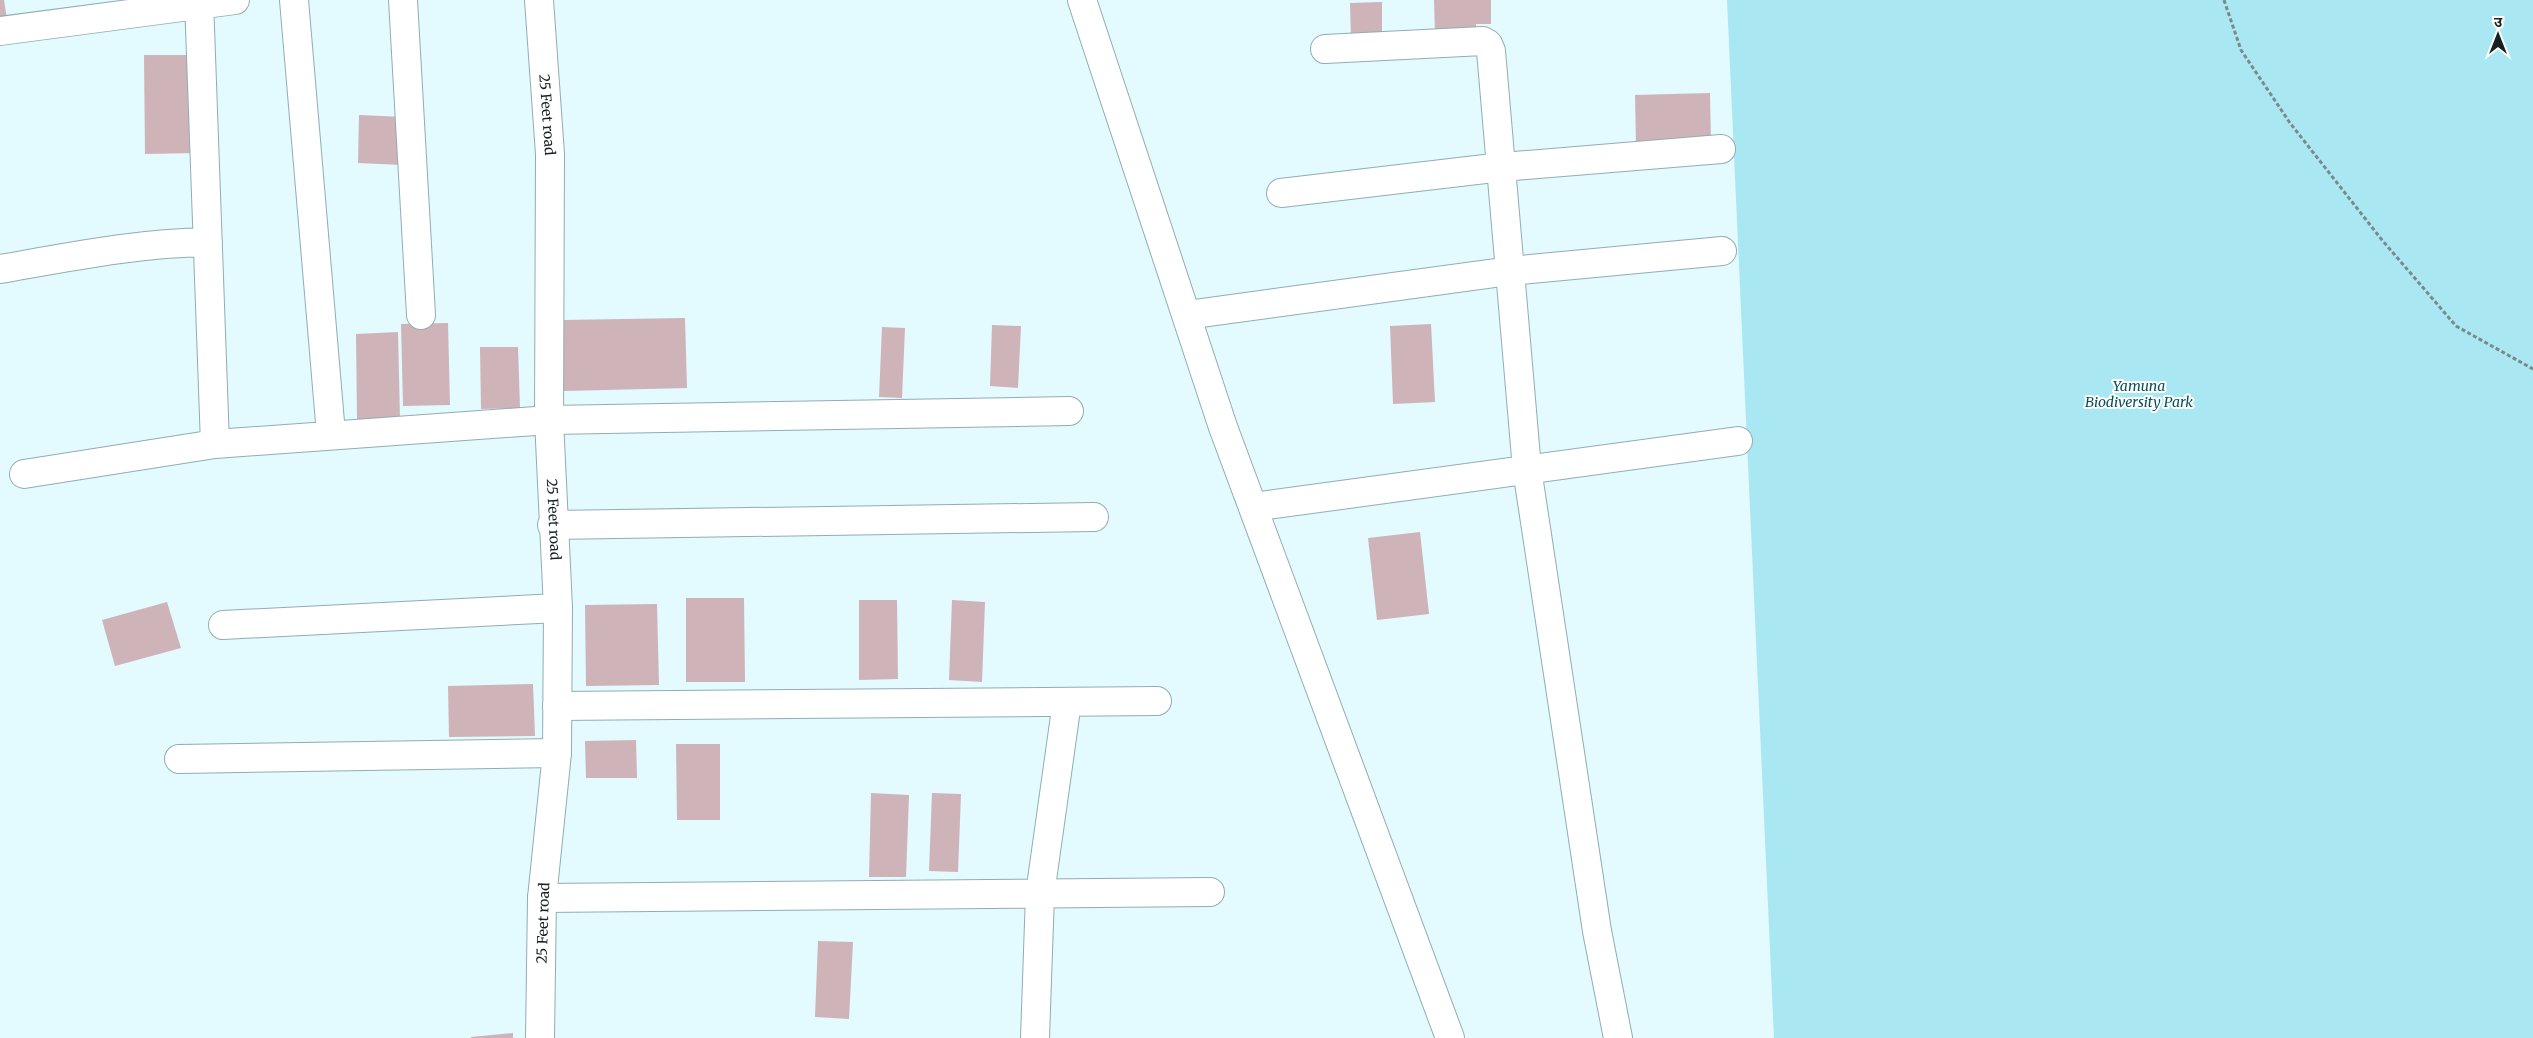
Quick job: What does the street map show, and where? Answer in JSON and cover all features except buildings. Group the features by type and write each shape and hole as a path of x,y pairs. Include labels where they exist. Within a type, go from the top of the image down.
{"street":[{"path":"0,31 199,2 235,0"},
{"path":"294,0 331,434"},
{"path":"403,0 421,315"},
{"name":"25 Feet road","path":"539,0 550,154 549,420 552,525 558,608 557,754 542,898 540,1038"},
{"path":"1082,0 1224,427 1450,1038"},
{"path":"199,2 214,444"},
{"path":"1325,49 1477,41 1488,44 1491,51 1527,469 1597,931 1618,1038"},
{"path":"1282,194 1502,167 1721,149"},
{"path":"0,269 114,249 162,243 208,242"},
{"path":"1187,315 1510,271 1722,252"},
{"path":"24,474 214,444 331,434 549,420 1070,411"},
{"path":"1253,507 1738,440"},
{"path":"552,525 1094,518"},
{"path":"223,625 558,608"},
{"path":"557,706 1157,701"},
{"path":"1035,1038 1040,894 1067,702"},
{"path":"179,759 557,754"},
{"path":"542,898 1210,892"}],"path":[{"path":"2224,0 2241,50 2290,123 2382,240 2456,326 2533,370"}],"green space":[{"name":"Yamuna Biodiversity Park","path":"1727,0 2533,0 2533,1038 1774,1038"}]}
